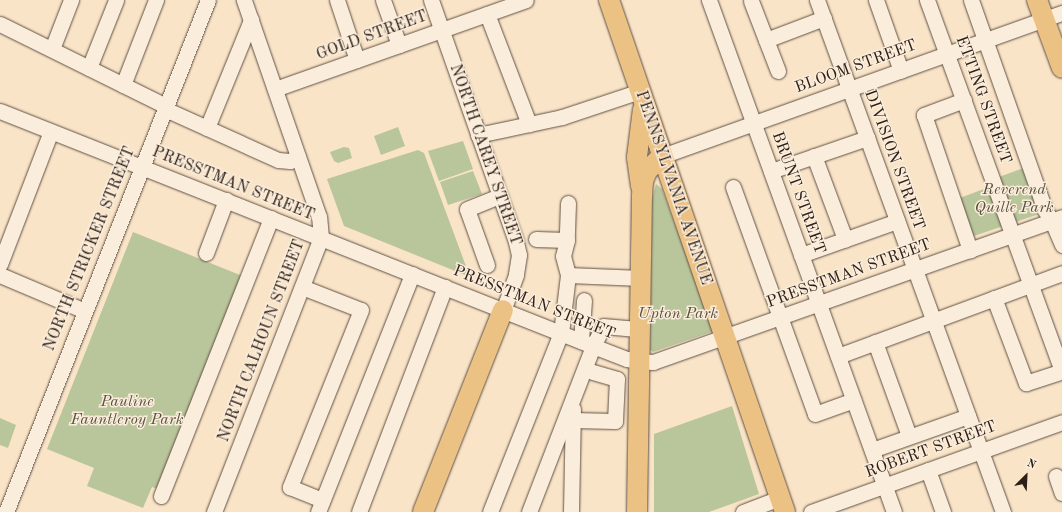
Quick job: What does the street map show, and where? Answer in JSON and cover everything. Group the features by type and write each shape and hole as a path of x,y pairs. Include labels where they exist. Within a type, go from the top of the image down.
{"main road":[{"name":"PENNSYLVANIA AVENUE","path":"609,0 783,505"},
{"path":"1037,0 1053,16 1062,68"},
{"path":"642,97 638,157 642,196"},
{"path":"637,512 643,181 647,171 662,156"},
{"name":"NORTH CAREY STREET","path":"423,512 503,310"}],"street":[{"path":"52,50 71,0"},
{"path":"89,68 116,0"},
{"path":"123,85 156,0"},
{"name":"NORTH STRICKER STREET","path":"6,512 208,0"},
{"name":"NORTH CALHOUN STREET","path":"214,512 321,238 319,217 244,0"},
{"path":"337,0 357,60"},
{"path":"383,0 399,45"},
{"name":"NORTH CAREY STREET","path":"430,0 516,242 519,255 516,275 503,310"},
{"name":"GOLD STREET","path":"275,89 441,30 490,9 526,0"},
{"name":"BRUNT STREET","path":"709,0 894,512"},
{"name":"DIVISION STREET","path":"817,0 1003,512"},
{"path":"876,0 901,71"},
{"name":"ETTING STREET","path":"927,0 948,54 1062,371"},
{"path":"971,0 1046,210 1057,219 1062,244"},
{"path":"751,1 778,71"},
{"path":"490,9 529,124"},
{"name":"BLOOM STREET","path":"662,156 1053,16"},
{"path":"766,40 824,18"},
{"path":"207,128 251,20"},
{"path":"0,24 166,108 278,160 290,161 298,157"},
{"path":"478,135 562,117 642,97"},
{"path":"964,100 924,115 970,250"},
{"name":"PRESSTMAN STREET","path":"0,111 560,333 639,362 653,362 1057,219"},
{"path":"0,264 51,131"},
{"path":"771,171 867,138"},
{"path":"814,156 845,240"},
{"path":"732,187 815,414 854,400"},
{"path":"487,264 466,209 500,196"},
{"path":"206,252 226,200"},
{"path":"490,512 560,333 568,274 563,256 568,240 568,203"},
{"path":"161,496 271,218"},
{"path":"801,255 897,221"},
{"path":"536,239 568,240"},
{"path":"838,356 1062,273"},
{"path":"302,287 361,310 290,487 321,506 412,274"},
{"path":"568,274 641,278"},
{"path":"0,275 85,311"},
{"path":"358,512 445,287"},
{"path":"994,298 1026,383 1062,371"},
{"path":"530,512 573,399 587,343 584,300"},
{"path":"587,343 603,326 640,329"},
{"path":"875,342 909,436"},
{"path":"592,372 617,379 615,421"},
{"path":"571,512 573,399"},
{"path":"872,450 968,416"},
{"path":"573,420 638,422"},
{"name":"ROBERT STREET","path":"812,512 847,506 884,486 1062,422"},
{"path":"928,470 943,512"},
{"path":"1056,476 1062,494"},
{"path":"745,512 783,505"}],"green space":[{"path":"398,127 405,146 381,155 374,136"},
{"path":"463,141 473,169 439,181 428,151"},
{"path":"344,147 349,148 352,158 338,163 334,161 330,152"},
{"path":"418,150 424,153 470,277 344,226 327,179"},
{"name":"Reverend Quille Park","path":"1029,166 1045,212 971,237 957,199 992,186 999,177"},
{"path":"473,171 482,194 448,205 440,182"},
{"name":"Upton Park","path":"656,184 662,189 714,331 653,352 650,350 652,199"},
{"name":"Pauline Fauntleroy Park","path":"133,232 245,277 161,490 152,487 143,508 87,486 94,468 47,449"},
{"path":"732,406 759,494 709,512 654,512 654,434"},
{"path":"0,418 16,425 8,448 0,445"}]}
